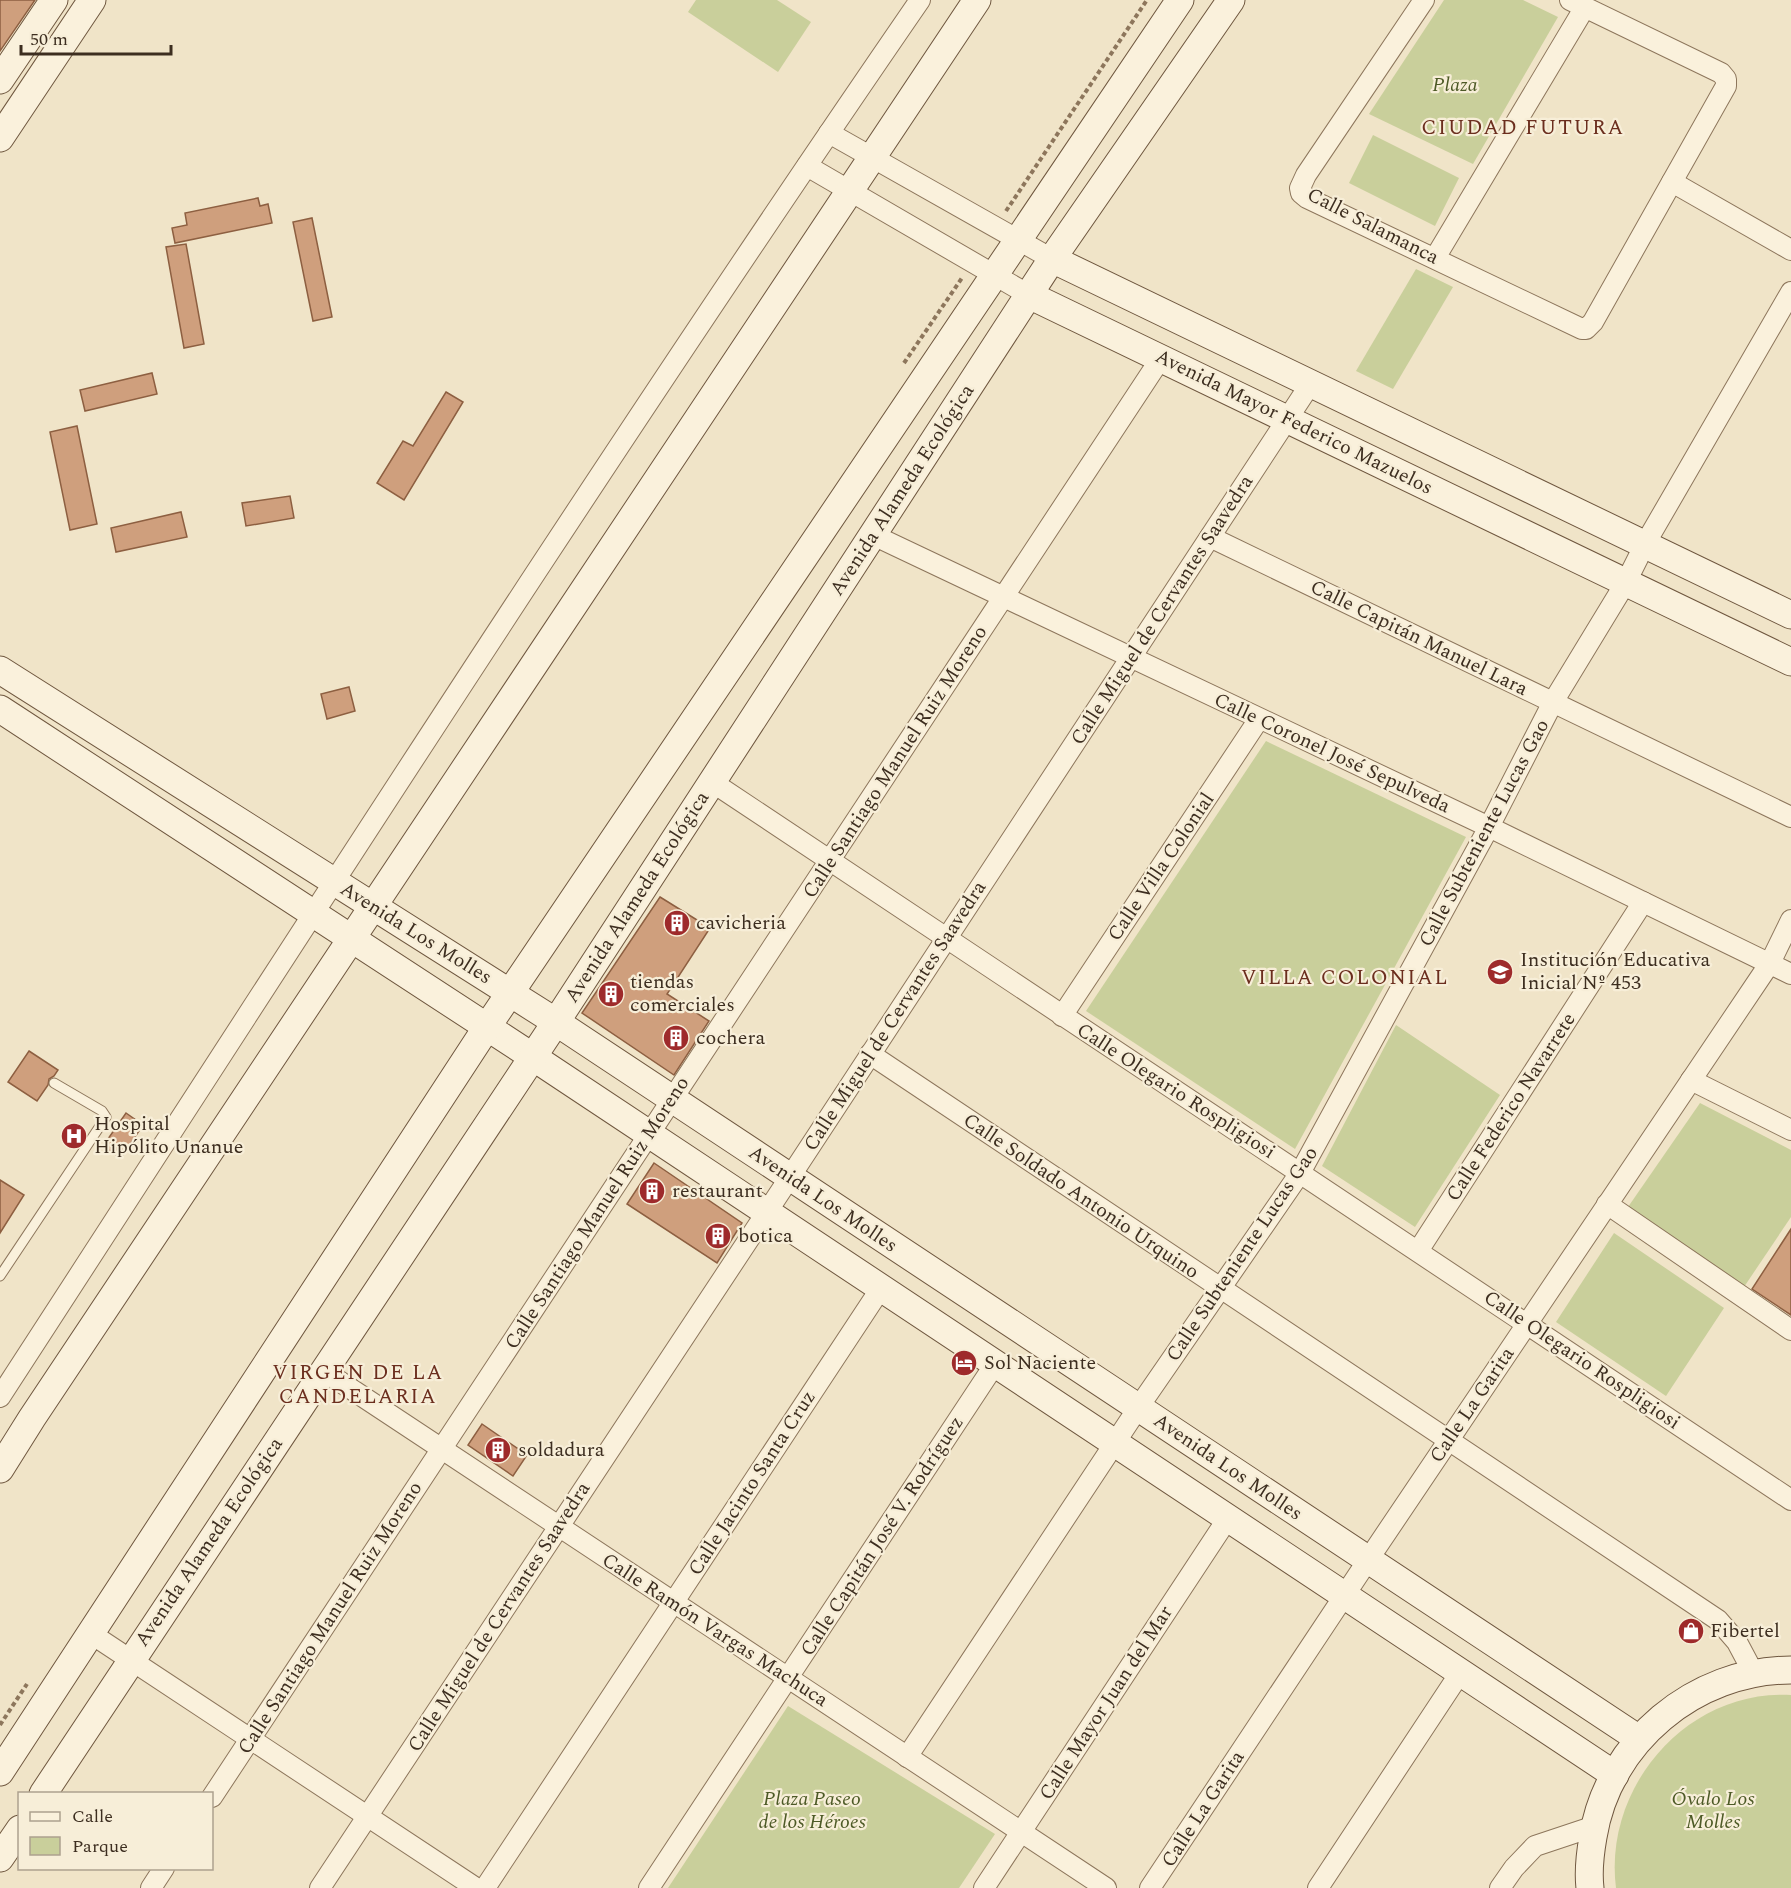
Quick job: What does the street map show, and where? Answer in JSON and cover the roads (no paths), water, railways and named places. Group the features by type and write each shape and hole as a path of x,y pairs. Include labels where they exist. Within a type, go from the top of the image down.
{"street":[{"path":"0,80 54,0"},
{"path":"0,1397 333,881 807,166 920,0"},
{"path":"0,1469 977,0"},
{"name":"Avenida Alameda Ecológica","path":"0,1772 487,1027 1180,0"},
{"name":"Avenida Alameda Ecológica","path":"44,1792 533,1057 1052,259 1231,0"},
{"name":"Calle Salamanca","path":"1424,0 1306,175 1300,188 1301,194 1577,327 1586,329 1593,322 1672,182"},
{"path":"0,138 88,1"},
{"path":"1435,258 1591,5 1721,73 1726,80 1726,86 1672,182 1791,250"},
{"path":"829,133 1052,259 1791,615"},
{"name":"Avenida Mayor Federico Mazuelos","path":"807,166 1029,295 1791,662"},
{"name":"Calle Subteniente Lucas Gao","path":"907,1757 1138,1407 1300,1173 1489,828 1553,702 1626,582 1645,544 1791,292"},
{"name":"Calle Santiago Manuel Ruiz Moreno","path":"213,1795 1161,358"},
{"name":"Calle Miguel de Cervantes Saavedra","path":"320,1888 1311,383"},
{"name":"Calle Coronel José Sepulveda","path":"873,535 1791,974"},
{"name":"Calle Capitán Manuel Lara","path":"1210,537 1791,817"},
{"name":"Avenida Los Molles","path":"0,670 556,1022 1639,1739"},
{"name":"Avenida Los Molles","path":"0,709 650,1134 1615,1775"},
{"name":"Calle Villa Colonial","path":"1062,1016 1259,719"},
{"name":"Calle Olegario Rospligiosi","path":"712,783 1791,1500"},
{"name":"Calle Federico Navarrete","path":"1418,1251 1643,902"},
{"name":"Calle La Garita","path":"1150,1888 1344,1595 1770,963 1791,920"},
{"name":"Calle Soldado Antonio Urquino","path":"870,1054 1718,1620 1737,1642 1754,1674"},
{"path":"1691,1080 1791,1130"},
{"path":"1607,1204 1791,1330"},
{"name":"Calle Jacinto Santa Cruz","path":"485,1888 881,1288"},
{"name":"Calle Capitán José V. Rodríguez","path":"649,1888 995,1364"},
{"name":"Calle Ramón Vargas Machuca","path":"324,1371 1106,1888"},
{"name":"Calle Mayor Juan del Mar","path":"984,1888 1228,1518"},
{"path":"90,1633 476,1888"},
{"path":"1590,1888 1590,1854 1603,1800 1615,1775 1639,1739 1661,1718 1685,1701 1718,1684 1754,1674 1791,1670"},
{"path":"1317,1888 1460,1673"},
{"path":"1500,1888 1514,1868 1535,1846 1595,1826"},
{"path":"0,1858 18,1832"},
{"path":"151,1888 163,1870"}],"lane":[{"path":"0,1276 105,1117 102,1111 54,1083"}],"place":[{"name":"cavicheria","path":"677,923"},
{"name":"Institución Educativa Inicial Nº 453","path":"1500,972"},
{"name":"tiendas comerciales","path":"611,994"},
{"name":"cochera","path":"676,1038"},
{"name":"Hospital Hipólito Unanue","path":"74,1136"},
{"name":"restaurant","path":"652,1191"},
{"name":"botica","path":"718,1236"},
{"name":"Sol Naciente","path":"964,1363"},
{"name":"soldadura","path":"498,1450"},
{"name":"Fibertel","path":"1691,1631"}],"district":[{"name":"CIUDAD FUTURA","path":"1523,128"},
{"name":"VILLA COLONIAL","path":"1345,978"},
{"name":"VIRGEN DE LA CANDELARIA","path":"358,1385"}],"park label":[{"name":"Plaza","path":"1455,85"},
{"name":"Plaza Paseo de los Héroes","path":"812,1810"},
{"name":"Óvalo Los Molles","path":"1713,1810"}]}
